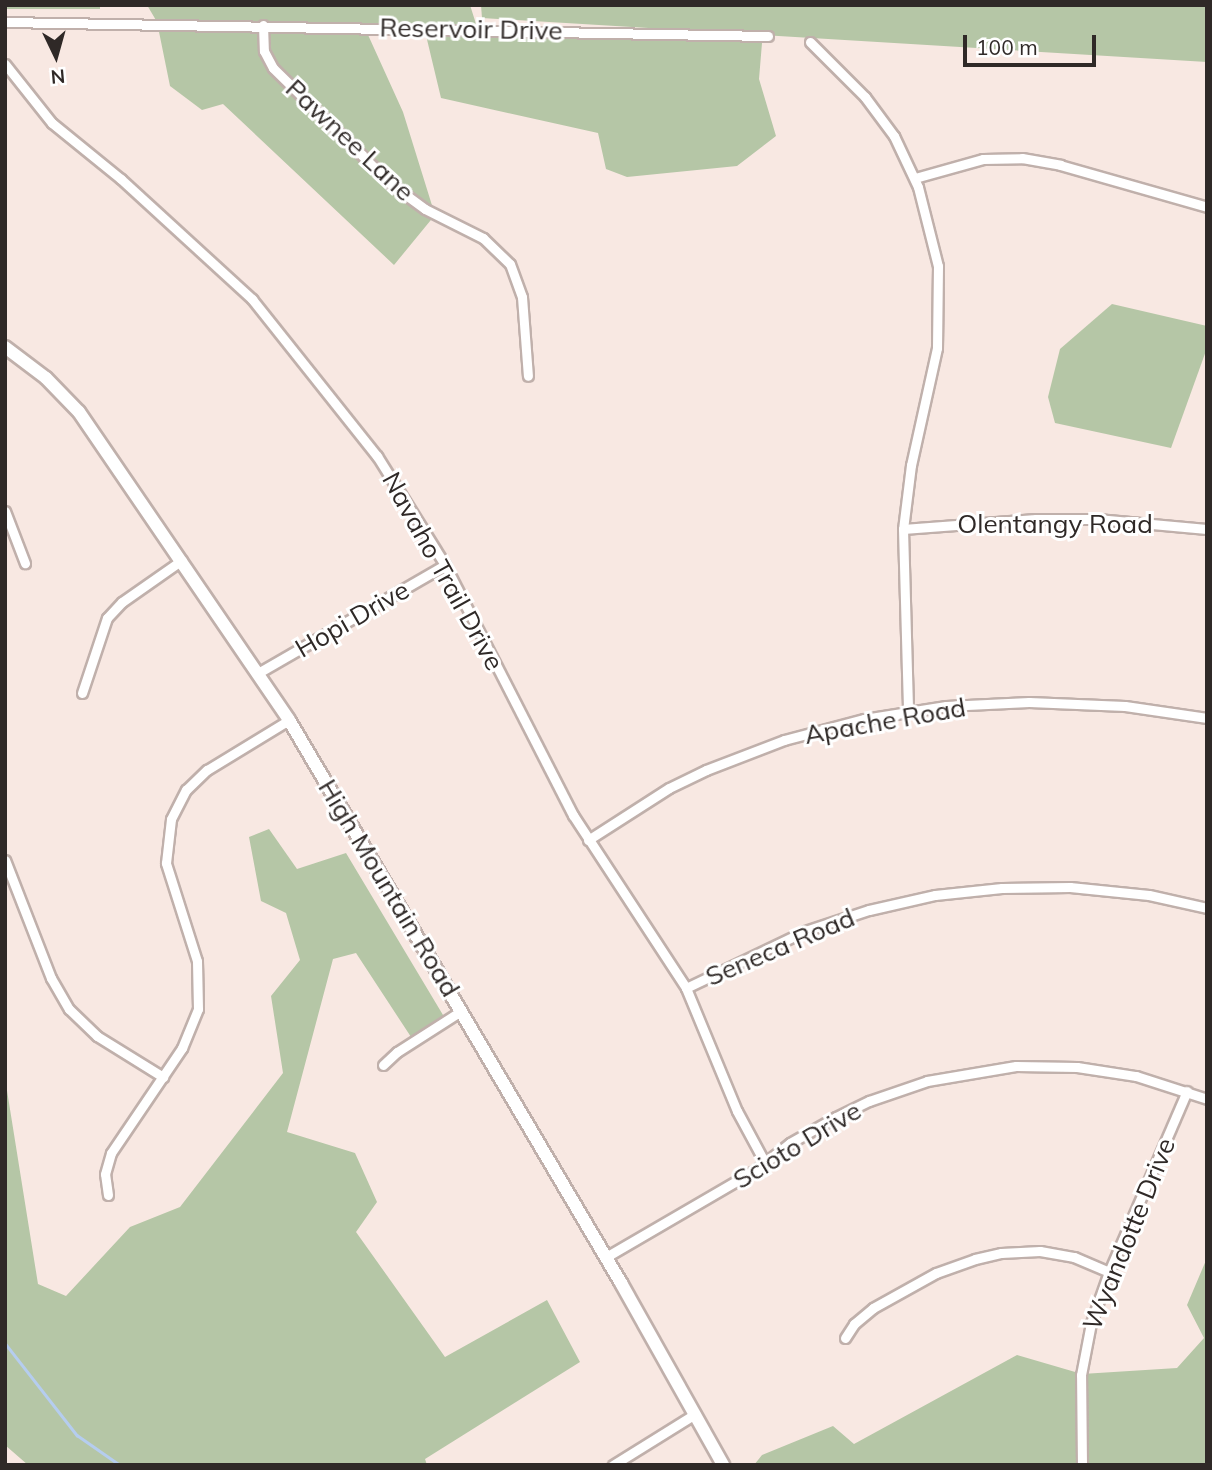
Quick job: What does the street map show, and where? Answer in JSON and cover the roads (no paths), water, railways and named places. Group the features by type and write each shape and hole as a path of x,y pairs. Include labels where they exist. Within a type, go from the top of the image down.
{"main road":[{"name":"High Mountain Road","path":"7,353 46,378 79,412 289,720 606,1257 723,1465"}],"street":[{"name":"Reservoir Drive","path":"5,22 768,36"},
{"name":"Pawnee Lane","path":"263,25 264,51 273,68 391,184 425,209 483,238 510,264 522,297 528,376"},
{"path":"810,42 881,116 915,178 934,243 940,319 934,371 911,465 903,529 908,711"},
{"name":"Navaho Trail Drive","path":"5,64 52,123 121,179 266,315 377,456 445,565 551,774 588,840 685,988 737,1111 765,1163"},
{"path":"915,178 983,159 1021,158 1060,165 1207,207"},
{"path":"5,511 25,563"},
{"name":"Olentangy Road","path":"903,529 1036,519 1157,523 1207,528"},
{"path":"82,692 107,618 122,602 182,560"},
{"name":"Hopi Drive","path":"258,673 445,565"},
{"name":"Apache Road","path":"588,840 669,788 745,754 824,729 908,711 988,703 1056,702 1125,706 1207,718"},
{"path":"108,1195 105,1174 111,1153 187,1039 200,993 197,961 166,863 170,819 186,790 207,770 289,720"},
{"path":"5,860 51,978 69,1009 97,1036 163,1077"},
{"name":"Seneca Road","path":"685,988 805,931 869,910 935,895 1002,887 1070,887 1149,895 1207,908"},
{"path":"383,1065 397,1052 461,1011"},
{"name":"Scioto Drive","path":"606,1257 765,1163 790,1143 869,1101 957,1074 1016,1066 1077,1067 1136,1076 1207,1099"},
{"name":"Wyandotte Drive","path":"1082,1465 1081,1375 1091,1323 1109,1272 1187,1091"},
{"path":"845,1338 854,1324 873,1308 936,1273 975,1259 1020,1251 1040,1251 1074,1257 1109,1272"},
{"path":"613,1465 695,1414"}],"waterway":[{"path":"5,1343 77,1435 120,1465"}]}
